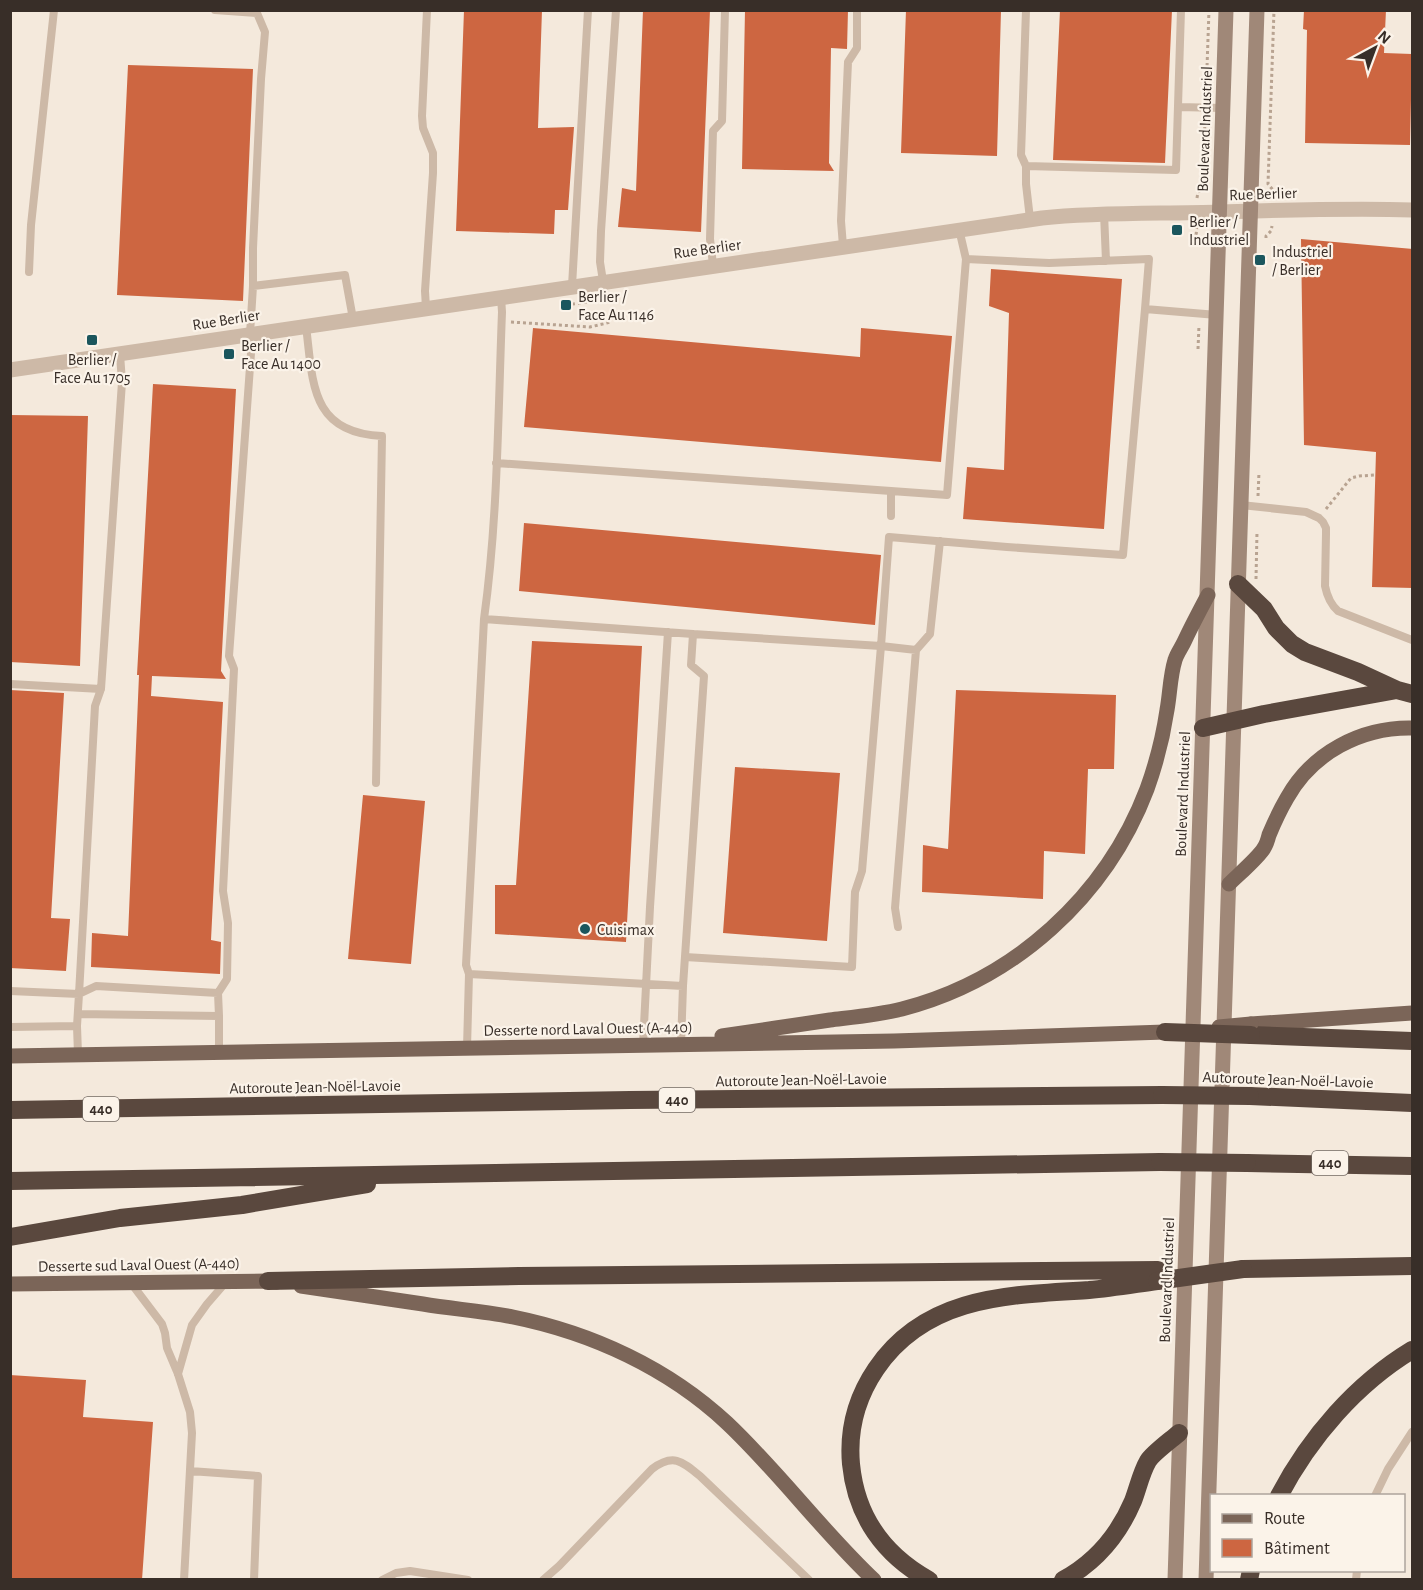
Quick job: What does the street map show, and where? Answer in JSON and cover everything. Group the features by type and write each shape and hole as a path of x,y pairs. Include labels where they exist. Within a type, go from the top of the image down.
{"highway":[{"path":"1238,584 1264,609 1276,628 1292,644 1305,652 1405,692"},
{"path":"1203,728 1264,714 1405,692"},
{"path":"1165,1032 1251,1030 1413,1041"},
{"name":"Autoroute Jean-Noël-Lavoie","path":"10,1110 618,1100 1162,1095 1250,1096 1413,1103"},
{"name":"440","path":"10,1181 1160,1162 1413,1166"},
{"path":"10,1237 120,1218 242,1205 428,1174"},
{"path":"268,1281 519,1276 1158,1276 1243,1269 1413,1266"},
{"path":"929,1580 899,1560 879,1539 866,1516 855,1487 850,1453 854,1418 864,1389 881,1361 900,1340 920,1325 967,1305 1018,1294 1092,1289 1158,1276"},
{"path":"1280,1494 1302,1457 1334,1416 1367,1384 1413,1350"},
{"path":"1063,1580 1084,1566 1106,1546 1127,1514 1148,1460 1179,1433"}],"main road":[{"path":"681,1043 876,1015 919,1004 986,976 1041,938 1068,913 1095,882 1119,847 1137,813 1158,756 1175,660 1208,595"},
{"path":"1229,884 1264,849 1287,798 1300,779 1318,761 1338,746 1359,736 1413,728"},
{"path":"1251,1030 1413,1013"},
{"name":"Desserte nord Laval Ouest (A-440)","path":"10,1056 894,1041 1165,1032"},
{"name":"Desserte sud Laval Ouest (A-440)","path":"10,1284 268,1281 512,1317 561,1330 633,1359 698,1398 727,1423 874,1580"}],"street":[{"name":"Boulevard Industriel","path":"1175,1580 1226,10"},
{"path":"1206,1580 1257,10"},
{"name":"Rue Berlier","path":"10,370 1030,219 1104,213 1328,209 1413,210"}],"lane":[{"path":"29,272 31,225 54,10"},
{"path":"214,10 257,13 265,32 253,249 251,353 230,656 234,669 224,891 228,923 228,978 218,993 219,1052"},
{"path":"426,308 425,291 433,173 433,153 423,128 422,116 427,10"},
{"path":"572,286 588,10"},
{"path":"603,282 600,262 601,231 616,10"},
{"path":"713,265 710,239 712,131 722,121 725,10"},
{"path":"843,246 841,221 848,62 856,48 857,10"},
{"path":"1026,10 1021,155 1026,166 1030,219"},
{"path":"1026,166 1176,170 1181,10"},
{"path":"1178,107 1222,108"},
{"path":"1104,213 1106,261"},
{"path":"496,463 947,495 966,259 959,229"},
{"path":"685,957 852,967 855,892 862,871 889,537 1123,555 1149,259 1049,263 966,259"},
{"path":"252,286 345,275 353,319"},
{"path":"467,1048 469,974 466,965 484,619 491,573 501,297"},
{"path":"1145,309 1217,315"},
{"path":"306,326 315,392 328,416 356,433 382,436 376,783"},
{"path":"78,1054 77,1026 94,706 101,689 122,382 120,354"},
{"path":"891,491 891,516"},
{"path":"1241,505 1306,512 1318,518 1326,528 1325,586 1333,606 1413,640"},
{"path":"898,927 896,908 916,650 930,634 939,541"},
{"path":"484,619 916,650"},
{"path":"644,1045 657,780 668,632"},
{"path":"681,1043 704,676 691,665 693,634"},
{"path":"10,684 101,689"},
{"path":"469,974 683,986"},
{"path":"10,991 79,994 96,986 218,993"},
{"path":"78,1014 219,1016"},
{"path":"10,1026 77,1026"},
{"path":"178,1374 192,1325 227,1281"},
{"path":"131,1283 162,1324 167,1348 178,1374 192,1422 184,1580"},
{"path":"1377,1494 1388,1469 1413,1432"},
{"path":"543,1580 652,1469 668,1460 678,1460 686,1464 809,1580"},
{"path":"190,1471 258,1476 254,1580"},
{"path":"382,1580 396,1573 410,1571 468,1580"}],"path":[{"name":"Boulevard Industriel","path":"1206,99 1209,10"},
{"path":"1273,190 1268,184 1274,10"},
{"name":"Boulevard Industriel","path":"1198,192 1203,189 1205,115"},
{"path":"1196,237 1202,241 1202,252"},
{"path":"513,322 590,327 611,322"},
{"path":"1318,518 1351,478 1376,475"}],"building":[{"path":"464,10 542,10 538,128 574,127 568,210 555,210 554,234 456,231"},
{"path":"643,10 710,10 701,232 618,227 622,188 636,191"},
{"path":"745,10 848,10 847,49 831,48 829,163 834,171 742,169"},
{"path":"906,10 1001,10 997,156 901,153"},
{"path":"1060,10 1172,10 1165,163 1053,160"},
{"path":"1304,10 1386,10 1384,53 1412,54 1410,145 1305,143 1307,30 1303,29"},
{"path":"128,65 253,69 243,301 117,295"},
{"path":"1301,239 1413,249 1413,588 1372,587 1376,452 1304,445"},
{"path":"991,269 1122,279 1104,529 963,519 967,467 1004,470 1009,313 989,306"},
{"path":"533,328 860,357 861,328 952,336 941,462 524,427"},
{"path":"153,384 236,389 221,671 226,679 152,676 151,696 223,702 211,940 221,942 220,974 91,967 92,933 128,936 139,675 137,675"},
{"path":"10,415 88,416 80,666 10,662"},
{"path":"524,523 881,555 875,625 519,591"},
{"path":"532,641 642,646 626,942 495,934 495,885 516,885"},
{"path":"10,690 64,693 51,918 70,919 66,971 10,968"},
{"path":"956,690 1116,695 1114,769 1088,769 1085,854 1044,851 1043,899 922,892 923,845 948,849"},
{"path":"735,767 840,773 827,941 723,933"},
{"path":"363,795 425,801 411,964 348,959"},
{"path":"10,1375 86,1380 83,1417 153,1422 142,1580 10,1580"}],"place":[{"name":"Berlier / Industriel","path":"1177,230"},
{"name":"Industriel / Berlier","path":"1260,260"},
{"name":"Berlier / Face Au 1146","path":"566,305"},
{"name":"Berlier / Face Au 1705","path":"92,340"},
{"name":"Berlier / Face Au 1400","path":"229,354"},
{"name":"Cuisimax","path":"585,929"}]}
